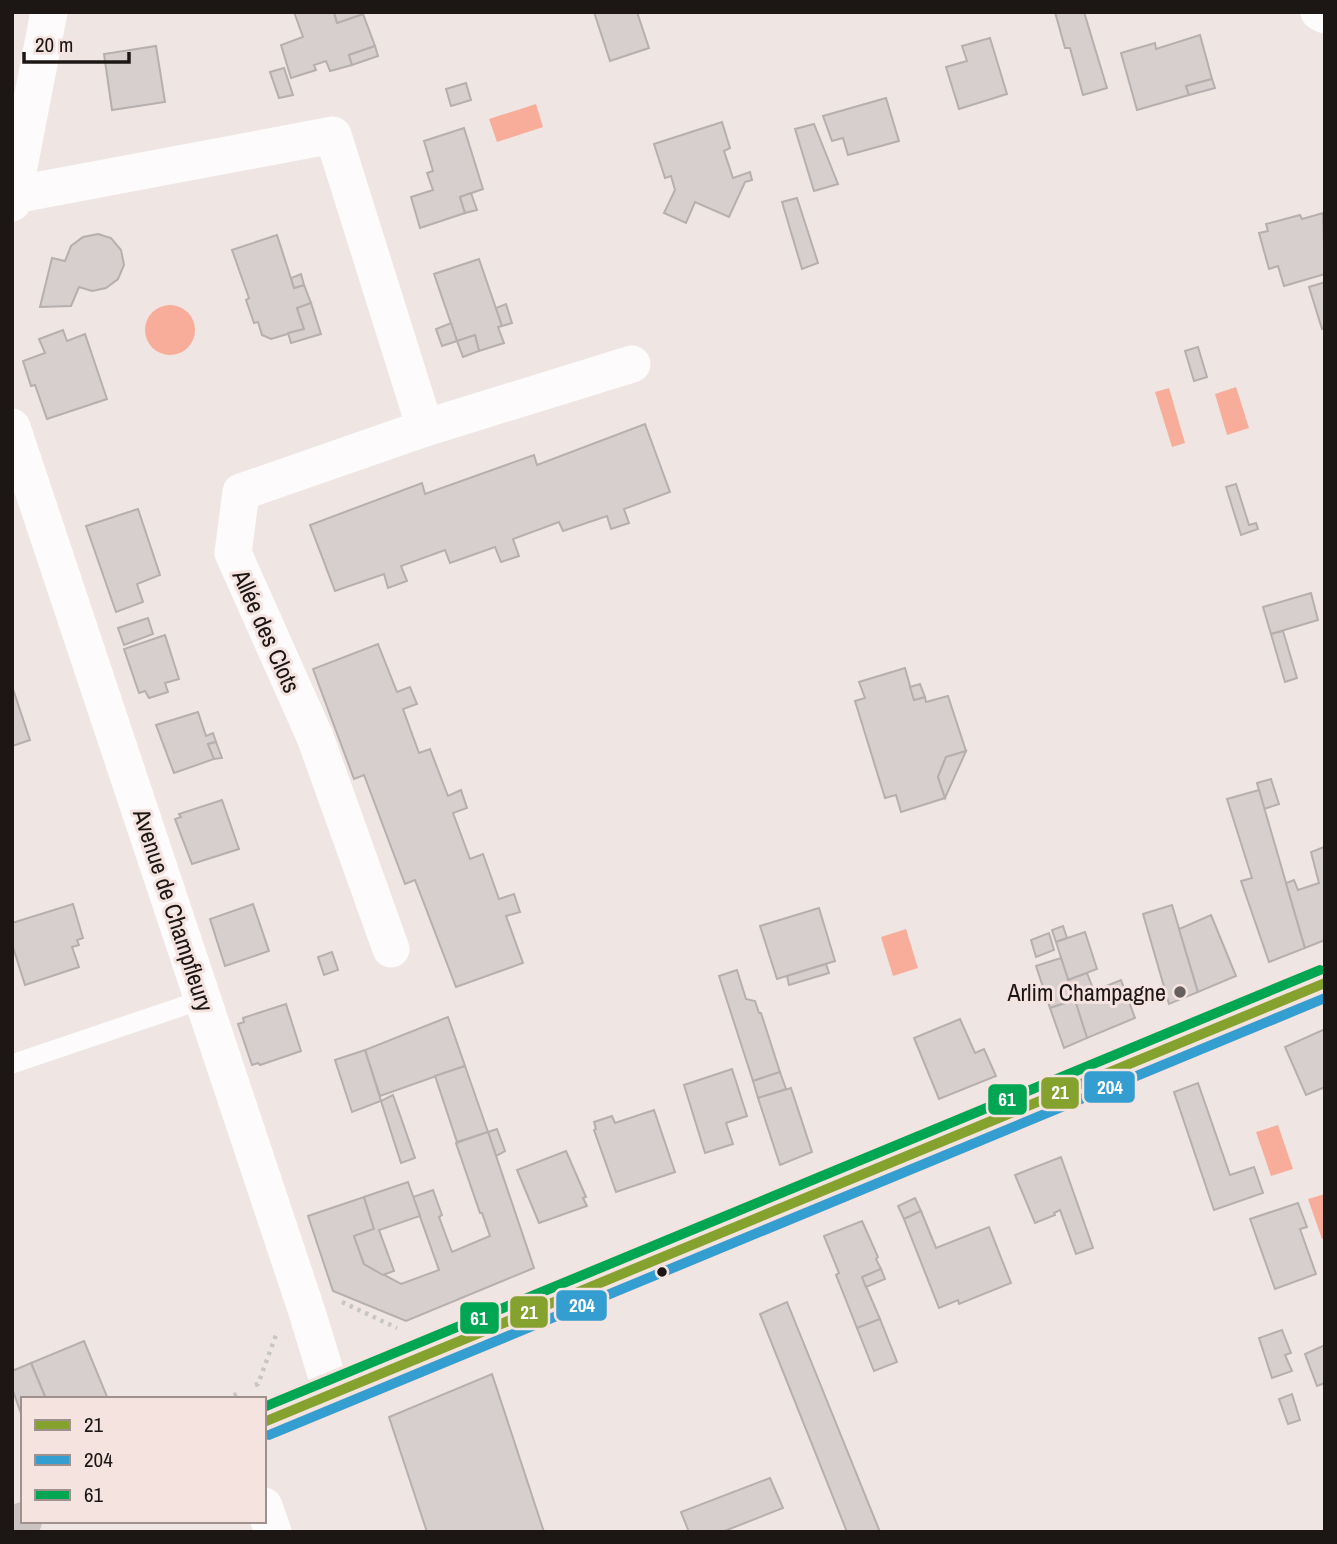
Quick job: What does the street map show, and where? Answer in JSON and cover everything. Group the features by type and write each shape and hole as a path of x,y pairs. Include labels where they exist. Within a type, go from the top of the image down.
{"main road":[{"path":"266,1421 1325,983"}],"street":[{"path":"49,12 13,199 333,135 425,428"},
{"path":"1319,12 1325,15"},
{"name":"Allée des Clots","path":"391,949 315,737 233,553 241,492 425,428 632,364"},
{"name":"Avenue de Champfleury","path":"12,427 204,999 332,1394"},
{"path":"266,1512 272,1532"}],"lane":[{"path":"12,1064 204,999"}],"shaded area":[{"path":"536,104 543,127 497,142 489,119"},
{"path":"170,305 188,312 195,330 188,348 170,355 152,348 145,330 152,312"},
{"path":"1236,387 1249,428 1227,435 1215,394"},
{"path":"1169,388 1185,443 1172,447 1155,392"},
{"path":"906,929 918,968 893,976 881,937"},
{"path":"1278,1125 1293,1169 1271,1176 1256,1132"},
{"path":"1325,1194 1325,1238 1322,1239 1308,1199"}],"building":[{"path":"294,12 334,12 337,23 363,14 375,46 349,55 352,65 330,71 326,61 314,65 316,70 291,78 281,45 303,37"},
{"path":"334,12 363,12 363,14 337,23"},
{"path":"594,12 637,12 649,48 610,61"},
{"path":"1055,12 1084,12 1107,88 1083,95 1070,48 1065,48"},
{"path":"1200,35 1212,79 1186,86 1189,95 1137,110 1121,53 1155,43 1156,49"},
{"path":"990,38 1007,94 959,109 946,67 967,61 962,46"},
{"path":"156,46 165,102 112,110 104,54"},
{"path":"375,46 378,56 352,65 349,55"},
{"path":"284,68 293,95 279,98 270,72"},
{"path":"1212,79 1215,88 1189,95 1186,86"},
{"path":"466,83 471,100 451,106 446,89"},
{"path":"886,98 899,141 848,155 843,138 832,141 823,116"},
{"path":"722,122 730,148 724,151 733,178 750,172 752,180 745,182 729,217 695,202 686,223 664,213 675,190 671,176 665,178 654,144"},
{"path":"814,124 838,184 814,191 795,129"},
{"path":"464,128 483,189 460,197 465,213 420,228 411,197 433,190 427,173 433,171 424,141"},
{"path":"471,193 477,210 465,213 460,197"},
{"path":"797,198 818,263 802,269 782,202"},
{"path":"1323,213 1325,274 1284,286 1278,266 1269,269 1259,233 1268,231 1266,224 1300,215 1302,219"},
{"path":"98,234 111,238 121,250 124,265 118,279 106,288 92,291 79,287 71,306 40,307 52,258 65,261 71,246 83,237"},
{"path":"277,235 294,288 304,285 311,303 297,308 304,329 271,339 262,335 258,322 254,323 246,300 249,298 232,250"},
{"path":"479,259 502,326 498,327 504,343 479,351 475,335 457,341 434,274"},
{"path":"301,274 304,285 294,288 291,278"},
{"path":"1325,282 1325,328 1322,329 1309,287"},
{"path":"311,303 321,334 291,343 288,333 304,329 297,308"},
{"path":"506,304 512,323 502,326 496,308"},
{"path":"451,323 457,341 442,346 436,329"},
{"path":"63,330 67,341 85,334 107,399 47,419 35,385 31,386 23,361 45,353 39,339"},
{"path":"475,335 479,351 463,357 457,341"},
{"path":"1198,347 1207,377 1194,381 1185,351"},
{"path":"645,424 670,492 624,509 629,523 611,529 607,516 563,531 559,522 513,539 519,556 501,562 495,547 450,563 445,550 401,566 407,581 388,588 384,574 335,591 310,525 422,483 425,494 534,455 537,465"},
{"path":"1236,484 1249,525 1256,523 1258,529 1241,535 1226,487"},
{"path":"138,509 160,575 137,584 143,602 116,612 86,526"},
{"path":"1311,593 1318,620 1271,634 1263,607"},
{"path":"148,618 153,634 124,645 118,628"},
{"path":"1283,631 1297,678 1285,682 1271,634"},
{"path":"165,635 179,679 165,683 168,692 149,698 145,691 139,693 124,649"},
{"path":"378,644 397,692 410,687 417,704 403,709 419,753 430,749 448,796 461,790 467,808 453,813 470,859 483,854 499,899 514,894 520,912 506,916 523,963 456,987 415,880 405,884 364,775 354,779 313,669"},
{"path":"905,668 914,700 925,697 926,702 948,696 966,751 946,757 938,777 945,798 901,812 896,795 885,798 855,701 865,698 859,682"},
{"path":"920,684 925,697 914,700 910,687"},
{"path":"12,690 30,740 12,746"},
{"path":"198,712 206,736 213,733 216,742 208,744 214,759 174,773 156,725"},
{"path":"216,742 222,758 214,759 208,744"},
{"path":"966,751 945,798 938,777 946,757"},
{"path":"1271,779 1279,804 1264,809 1257,783"},
{"path":"1259,790 1305,948 1269,962 1241,881 1252,878 1227,799"},
{"path":"222,800 239,849 192,864 175,819 181,817 179,814"},
{"path":"1324,847 1325,940 1305,948 1286,883 1294,880 1298,890 1319,883 1311,852"},
{"path":"73,904 83,938 77,940 79,945 72,947 79,967 25,985 12,944 12,923"},
{"path":"253,904 269,951 225,966 210,919"},
{"path":"1172,905 1198,992 1169,1004 1143,914"},
{"path":"819,908 835,961 777,979 760,926"},
{"path":"1211,915 1236,976 1198,992 1179,929"},
{"path":"1063,926 1067,938 1056,942 1052,930"},
{"path":"1085,932 1097,969 1068,980 1056,942"},
{"path":"1049,933 1054,950 1036,957 1031,940"},
{"path":"332,952 338,970 324,975 318,957"},
{"path":"1061,958 1075,1000 1050,1008 1036,966"},
{"path":"826,964 829,973 789,985 787,976"},
{"path":"737,970 746,999 755,1001 761,1013 780,1072 753,1081 719,976"},
{"path":"1087,973 1094,991 1121,980 1135,1018 1087,1038 1068,980"},
{"path":"1075,1000 1087,1038 1064,1048 1050,1008"},
{"path":"286,1004 301,1051 260,1065 252,1065 238,1024 244,1022 243,1018"},
{"path":"448,1017 465,1066 380,1096 365,1050"},
{"path":"960,1019 975,1053 984,1049 996,1076 939,1099 914,1038"},
{"path":"1325,1029 1325,1087 1306,1095 1285,1047"},
{"path":"365,1050 381,1101 352,1112 335,1060"},
{"path":"465,1066 488,1132 457,1142 435,1076"},
{"path":"732,1069 747,1116 726,1123 733,1144 705,1153 684,1085"},
{"path":"780,1072 786,1089 758,1098 753,1081"},
{"path":"1198,1083 1230,1175 1254,1167 1263,1193 1214,1210 1174,1092"},
{"path":"791,1088 812,1152 780,1165 758,1098"},
{"path":"393,1095 415,1158 401,1163 381,1101"},
{"path":"654,1110 675,1172 616,1192 594,1130 594,1122 612,1116 615,1123"},
{"path":"497,1129 505,1151 496,1156 488,1132"},
{"path":"488,1132 534,1268 406,1321 333,1291 308,1216 364,1197 374,1229 354,1236 364,1264 401,1284 439,1270 413,1197 433,1190 442,1215 439,1217 452,1252 490,1236 456,1143"},
{"path":"566,1151 586,1197 583,1198 587,1206 539,1223 517,1170"},
{"path":"1061,1157 1093,1248 1076,1254 1060,1210 1054,1213 1055,1215 1035,1223 1015,1175"},
{"path":"408,1182 420,1216 379,1230 394,1271 383,1275 364,1264 354,1236 374,1229 364,1197"},
{"path":"915,1198 921,1211 904,1219 898,1206"},
{"path":"1298,1203 1307,1227 1300,1229 1316,1274 1275,1289 1250,1219"},
{"path":"921,1211 936,1248 989,1227 1011,1283 959,1304 958,1300 939,1308 904,1219"},
{"path":"862,1221 881,1269 862,1277 880,1319 857,1328 824,1236"},
{"path":"881,1269 885,1279 866,1287 862,1277"},
{"path":"787,1302 880,1532 847,1532 760,1314"},
{"path":"880,1319 897,1362 874,1371 857,1328"},
{"path":"1282,1330 1291,1353 1285,1355 1292,1371 1272,1378 1259,1338"},
{"path":"84,1341 107,1397 45,1397 31,1363"},
{"path":"1325,1345 1325,1383 1317,1386 1305,1354"},
{"path":"31,1363 45,1397 21,1397 21,1413 12,1388 12,1371"},
{"path":"492,1374 544,1532 427,1532 389,1417"},
{"path":"1292,1394 1300,1420 1288,1424 1279,1399"},
{"path":"770,1478 783,1508 722,1532 689,1532 681,1512"}],"transit line":[{"name":"61","path":"266,1406 1320,970"},
{"name":"21","path":"266,1421 1325,983"},
{"name":"204","path":"269,1435 1325,998"}],"place":[{"name":"Arlim Champagne","path":"1180,992"}]}
